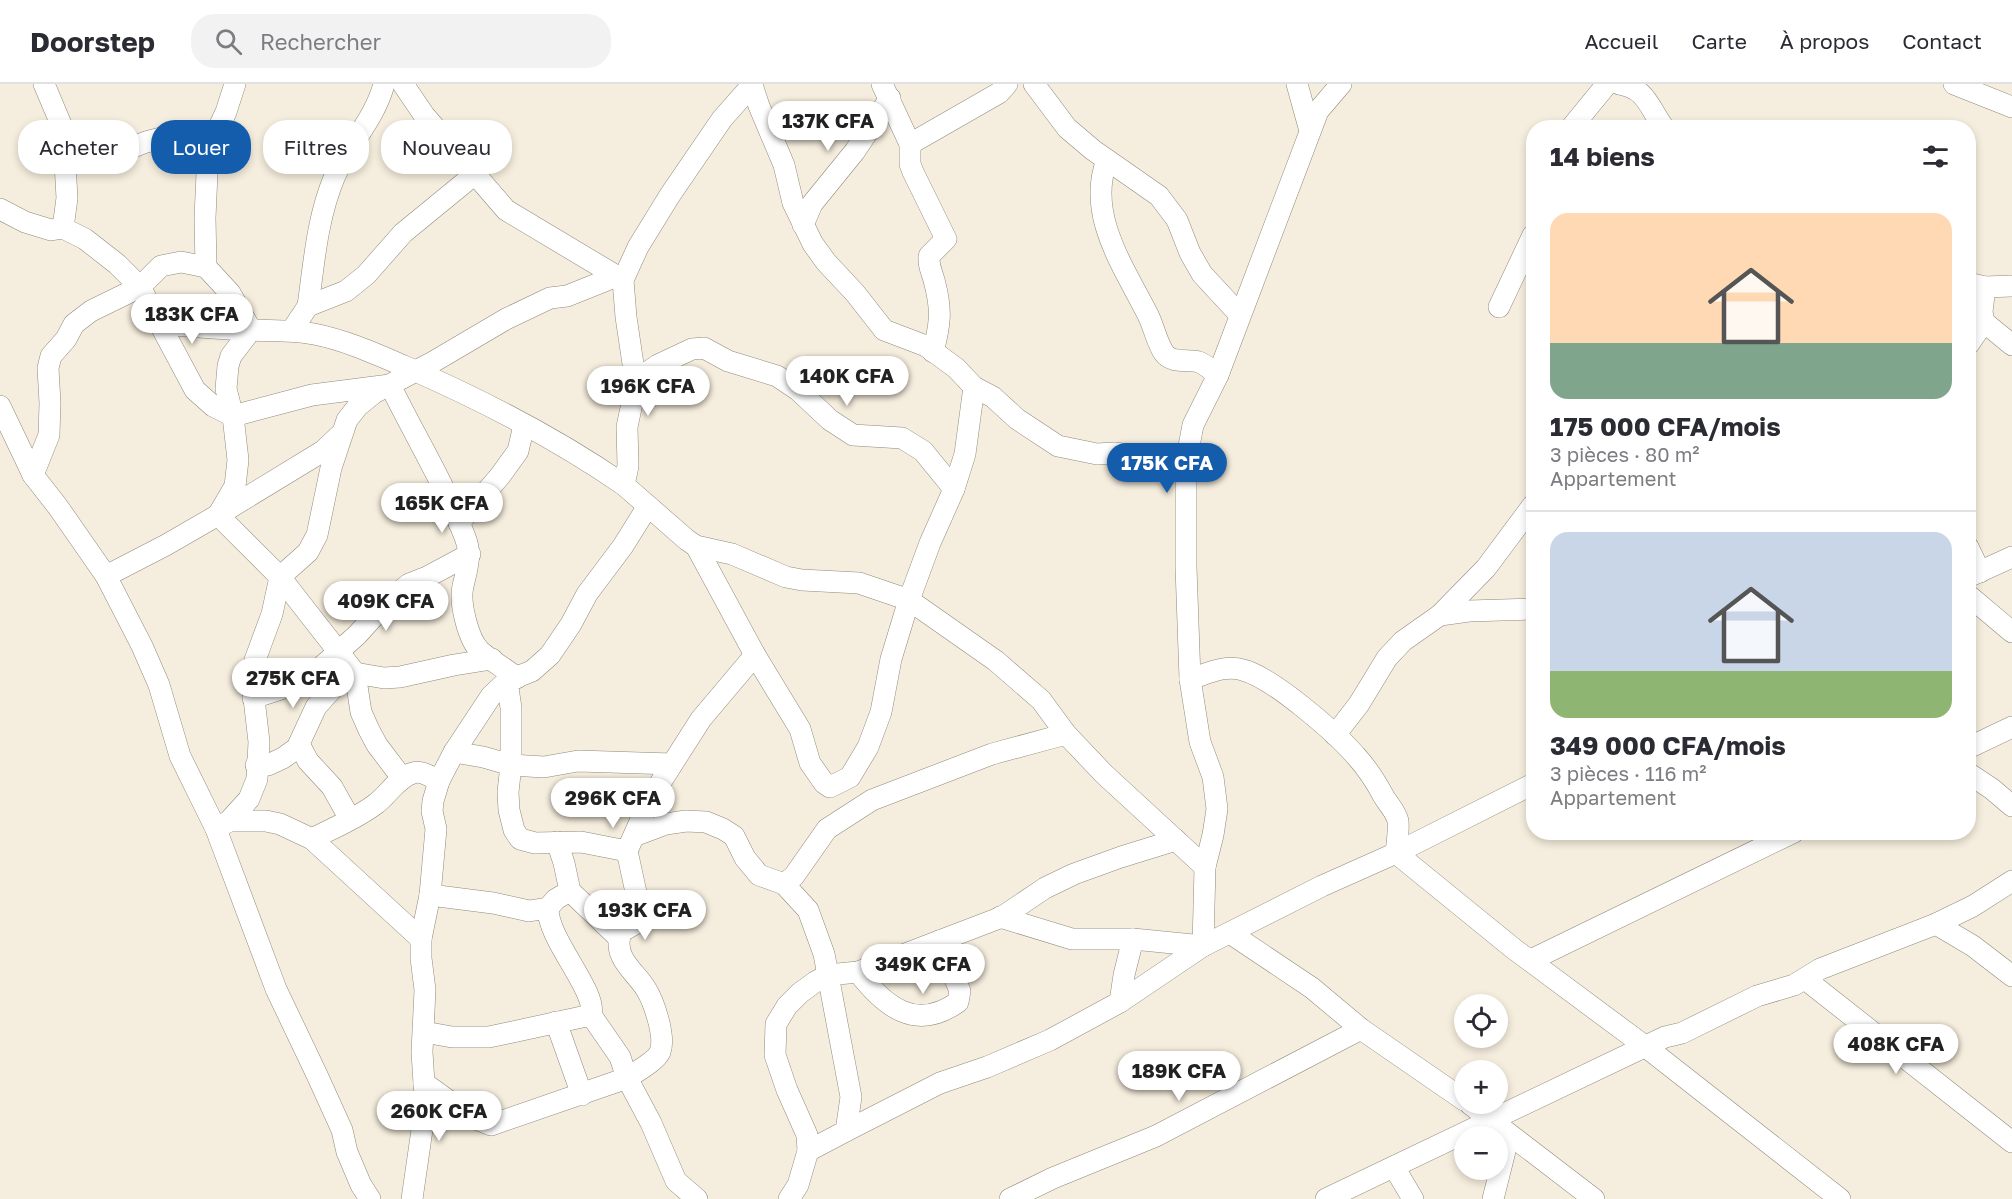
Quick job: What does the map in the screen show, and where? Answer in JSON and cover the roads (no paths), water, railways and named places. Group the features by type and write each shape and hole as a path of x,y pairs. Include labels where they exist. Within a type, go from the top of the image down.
{"street":[{"path":"44,84 59,120"},
{"path":"222,120 235,84"},
{"path":"292,330 308,306 316,245 334,178 374,111 384,84"},
{"path":"403,84 428,120"},
{"path":"753,84 759,106 784,165 793,203 813,244 884,330 926,346 956,368 974,387 993,397 1017,419 1058,446 1097,454 1114,453 1186,462"},
{"path":"624,485 628,466 627,427 636,384 620,278 670,195 722,119 753,84"},
{"path":"910,144 999,93 1007,84"},
{"path":"1034,84 1067,128 1107,160 1159,196 1177,220 1190,253 1202,274 1239,315"},
{"path":"1297,84 1310,131"},
{"path":"1203,946 1204,867 1216,818 1216,793 1213,777 1200,742 1190,679 1186,567 1186,462 1193,425 1218,375 1318,111 1341,84"},
{"path":"1578,120 1607,84"},
{"path":"1619,84 1631,86 1640,91 1659,120"},
{"path":"1954,84 2012,108"},
{"path":"886,91 910,144 910,164 946,239 929,256 928,267 935,281 941,321 933,352"},
{"path":"803,225 812,204 855,151 886,91"},
{"path":"1107,160 1102,172 1102,213 1108,235 1120,264 1153,325 1164,353 1174,360 1198,362 1218,375"},
{"path":"63,228 67,198 66,174"},
{"path":"207,174 207,267"},
{"path":"308,306 346,291 366,275 403,233 475,174 506,210 620,278"},
{"path":"0,209 25,222 51,230 63,228 85,238 104,252 140,287 195,390 213,406 234,416 312,395 390,385"},
{"path":"33,475 49,435 48,368 51,356 66,339 74,324 91,311 140,287 161,266 181,262 207,267 230,293 251,330"},
{"path":"1499,307 1526,263"},
{"path":"223,825 249,799 257,779 259,742 252,681 255,660 272,614 280,577 308,552 317,535 331,468 346,420 374,393 506,319 550,298 567,296 620,278"},
{"path":"2012,286 1977,285 1984,322 2012,345"},
{"path":"1976,334 1984,322"},
{"path":"160,324 251,330 292,330 317,334 338,341 416,371 484,402 599,468 624,485 696,546 755,655 800,729 810,762 824,783 830,787 850,777 868,747 881,712 891,659 909,600 930,543 954,489 965,454 974,387"},
{"path":"218,514 235,486 238,460 234,416 226,389 228,366 231,356 251,330"},
{"path":"636,384 658,365 692,349 704,348 728,362 777,376 798,390 830,420 853,435 902,438 923,451 954,489"},
{"path":"390,385 459,523 470,554 462,592 462,604 473,640 479,650 492,659 512,679 511,765 508,792 509,810 514,830 520,838 528,841 631,843 666,824 686,821 706,822 734,836 745,858 759,875 784,884 808,910 818,932 851,1097 846,1131"},
{"path":"0,406 33,475 106,576 142,646 159,685 180,756 223,825 276,989 342,1130 346,1152 370,1199"},
{"path":"459,523 500,476 518,451 524,425"},
{"path":"106,576 166,545 323,451 344,432"},
{"path":"412,1199 425,1109 422,1052 425,990 421,939 430,895 436,829 432,811 439,781 454,752 484,705 512,679 532,671 550,655 571,624 587,594 623,546 648,506"},
{"path":"218,514 280,577 338,650 365,721 377,745 402,778"},
{"path":"1335,735 1359,704 1387,658 1403,641 1440,615 1486,568 1526,514"},
{"path":"696,546 732,554 786,577 860,583 909,600 996,661 1041,700 1066,734 1104,774 1204,867"},
{"path":"253,698 290,686 319,669 357,635 387,602 409,584 470,554"},
{"path":"1976,573 2012,557"},
{"path":"1976,602 2012,632"},
{"path":"1440,615 1469,611 1526,609"},
{"path":"619,938 624,930 642,920 631,843 650,799 701,719 755,655"},
{"path":"290,686 322,686 349,676 400,677 492,659"},
{"path":"1190,679 1226,668 1242,669 1259,676 1280,690 1335,735 1372,776 1395,813 1398,831 1396,853"},
{"path":"256,765 268,765 297,748 316,707 349,676"},
{"path":"1976,744 2012,727"},
{"path":"784,884 794,876 827,829 872,800 992,754 1066,734"},
{"path":"299,744 308,761 332,787 350,819"},
{"path":"454,752 511,765 544,767 578,761 672,764"},
{"path":"312,840 377,804 402,778 416,772 439,781"},
{"path":"1976,778 2012,806"},
{"path":"808,1151 940,1083 987,1067 1050,1040 1120,1002 1203,946 1526,788"},
{"path":"223,825 266,821 296,830 312,840 421,939"},
{"path":"789,1199 798,1185 808,1151 807,1135 774,1055 776,1024 800,993 828,975 858,972 1000,917 1045,888 1074,874 1176,840"},
{"path":"1531,960 1778,840"},
{"path":"424,1083 471,1117 491,1125 627,1078 645,1067 660,1052 662,1034 651,998 624,961 619,938 570,891 557,842"},
{"path":"1396,853 1840,1199"},
{"path":"1326,1199 1494,1121 1665,1037 1682,1033 1757,996 1794,985 1820,969 1936,924 1973,906 2012,881"},
{"path":"570,891 556,899 548,908 548,917 588,996 593,1011 591,1015"},
{"path":"430,895 529,910 548,908"},
{"path":"1000,917 1072,939 1133,939 1203,946"},
{"path":"1936,924 1973,945 2012,976"},
{"path":"1230,933 1312,988 1361,1029 1454,1093"},
{"path":"1120,1002 1133,939"},
{"path":"858,972 882,999 911,1016 947,1010 958,1002 960,991 939,941"},
{"path":"1805,979 2012,1142"},
{"path":"424,1032 452,1037 489,1037 591,1015"},
{"path":"591,1015 620,1057 627,1078 651,1123 676,1181 697,1199"},
{"path":"556,1022 582,1095"},
{"path":"1010,1199 1053,1178 1156,1136 1361,1029"},
{"path":"1484,1114 1583,1196"},
{"path":"1493,1199 1504,1151 1494,1121"},
{"path":"1395,1167 1413,1199"}]}
